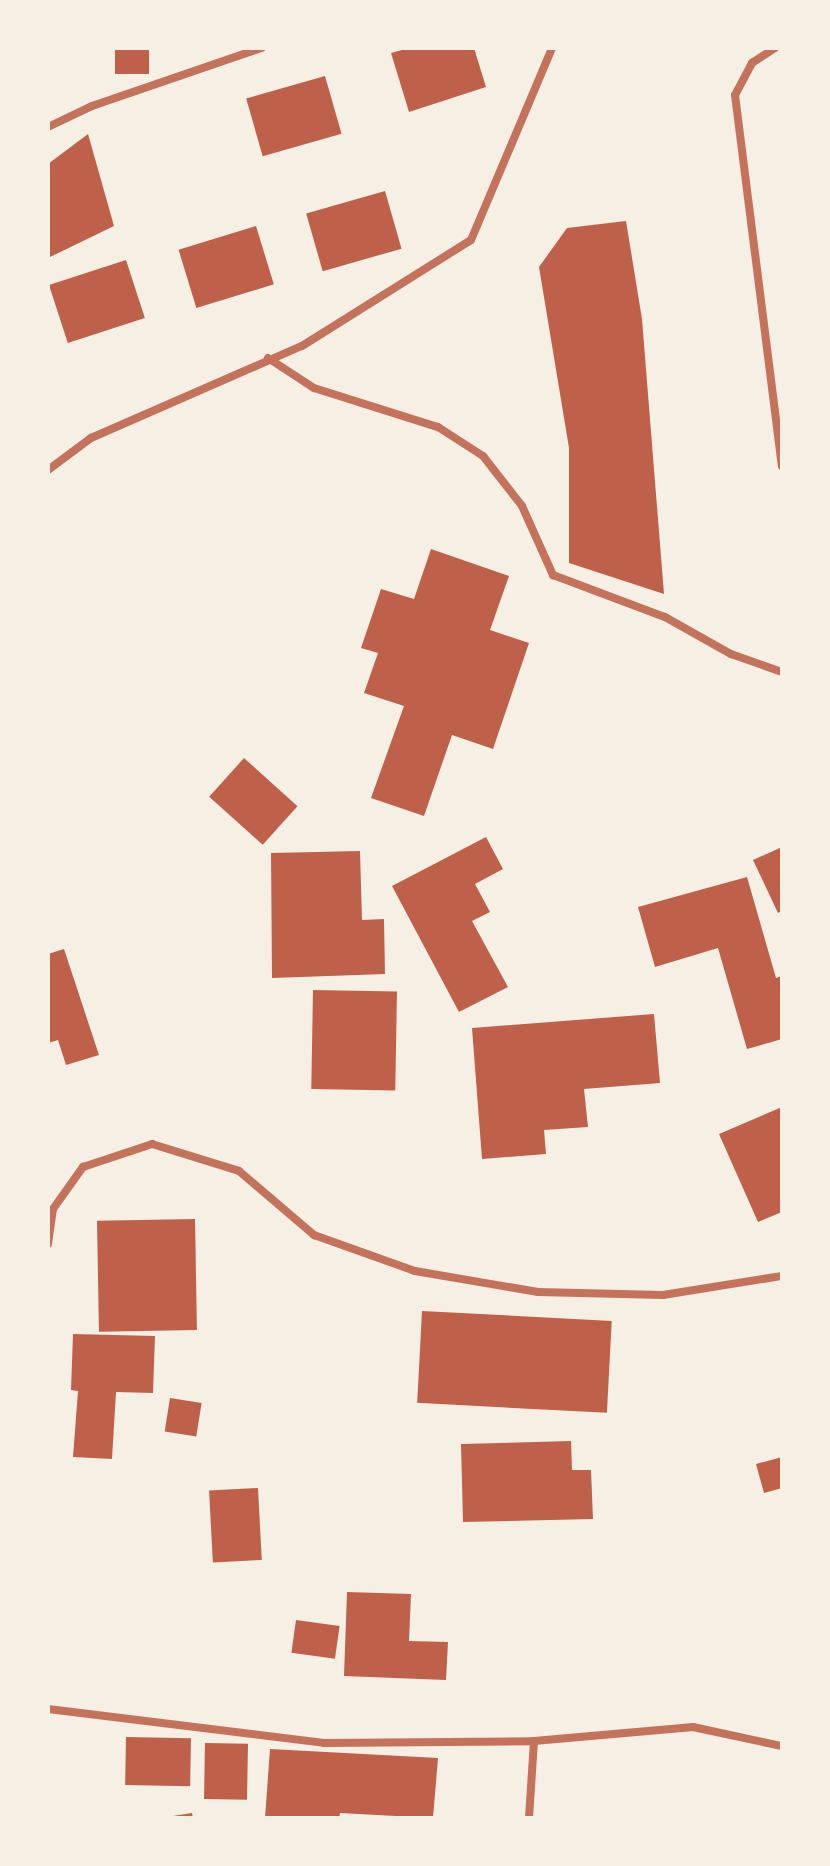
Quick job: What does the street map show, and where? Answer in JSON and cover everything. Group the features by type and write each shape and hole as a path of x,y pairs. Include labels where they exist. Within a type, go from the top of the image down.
{"street":[{"path":"48,127 92,106 261,48"},
{"path":"48,470 91,438 268,358 302,346 471,240 552,48"},
{"path":"775,48 752,63 735,95 782,466"},
{"path":"268,358 314,388 438,427 483,456 522,506 553,575 665,617 731,654 782,672"},
{"path":"48,1244 53,1209 83,1167 152,1144 239,1171 314,1235 415,1271 538,1292 663,1295 782,1276"},
{"path":"48,1709 324,1743 534,1741 693,1727 782,1746"},
{"path":"529,1818 534,1741"}],"building":[{"path":"115,48 149,48 149,74 115,74"},
{"path":"409,48 474,48 486,87 409,112 391,53"},
{"path":"325,76 342,134 263,156 246,99"},
{"path":"88,134 114,226 48,258 48,164"},
{"path":"385,191 402,249 323,271 306,214"},
{"path":"626,221 642,319 664,594 569,563 569,448 539,267 567,228"},
{"path":"256,226 274,284 196,308 179,250"},
{"path":"126,260 145,318 68,343 49,285"},
{"path":"431,549 509,576 490,630 529,643 493,749 452,735 424,816 371,798 404,706 364,693 378,653 361,648 381,589 414,599"},
{"path":"244,758 298,806 263,845 209,797"},
{"path":"486,837 503,869 475,884 490,912 472,921 508,987 459,1012 392,886"},
{"path":"782,847 782,911 778,913 753,860"},
{"path":"360,851 362,920 384,919 385,974 272,978 271,853"},
{"path":"747,877 776,978 782,976 782,1039 747,1049 718,948 655,967 638,907"},
{"path":"64,949 99,1055 66,1065 58,1040 48,1043 48,954"},
{"path":"313,990 397,991 395,1090 311,1089"},
{"path":"654,1014 660,1083 584,1089 588,1127 544,1130 546,1154 482,1159 472,1028"},
{"path":"782,1107 782,1212 758,1222 719,1134"},
{"path":"195,1219 197,1330 99,1332 97,1221"},
{"path":"422,1311 612,1321 607,1413 417,1403"},
{"path":"73,1334 155,1336 153,1393 116,1392 112,1459 73,1457 78,1391 71,1390"},
{"path":"170,1398 202,1403 196,1437 165,1432"},
{"path":"571,1441 572,1470 591,1470 593,1519 463,1522 461,1444"},
{"path":"782,1457 782,1488 764,1493 756,1464"},
{"path":"258,1488 262,1560 213,1562 209,1491"},
{"path":"347,1592 411,1594 409,1641 448,1642 446,1680 344,1676"},
{"path":"296,1620 340,1626 335,1659 291,1653"},
{"path":"126,1737 191,1738 190,1786 125,1785"},
{"path":"205,1743 248,1744 247,1800 204,1799"},
{"path":"270,1749 438,1758 433,1818 340,1813 339,1818 265,1818"},
{"path":"192,1813 193,1818 173,1818 173,1816"}]}
